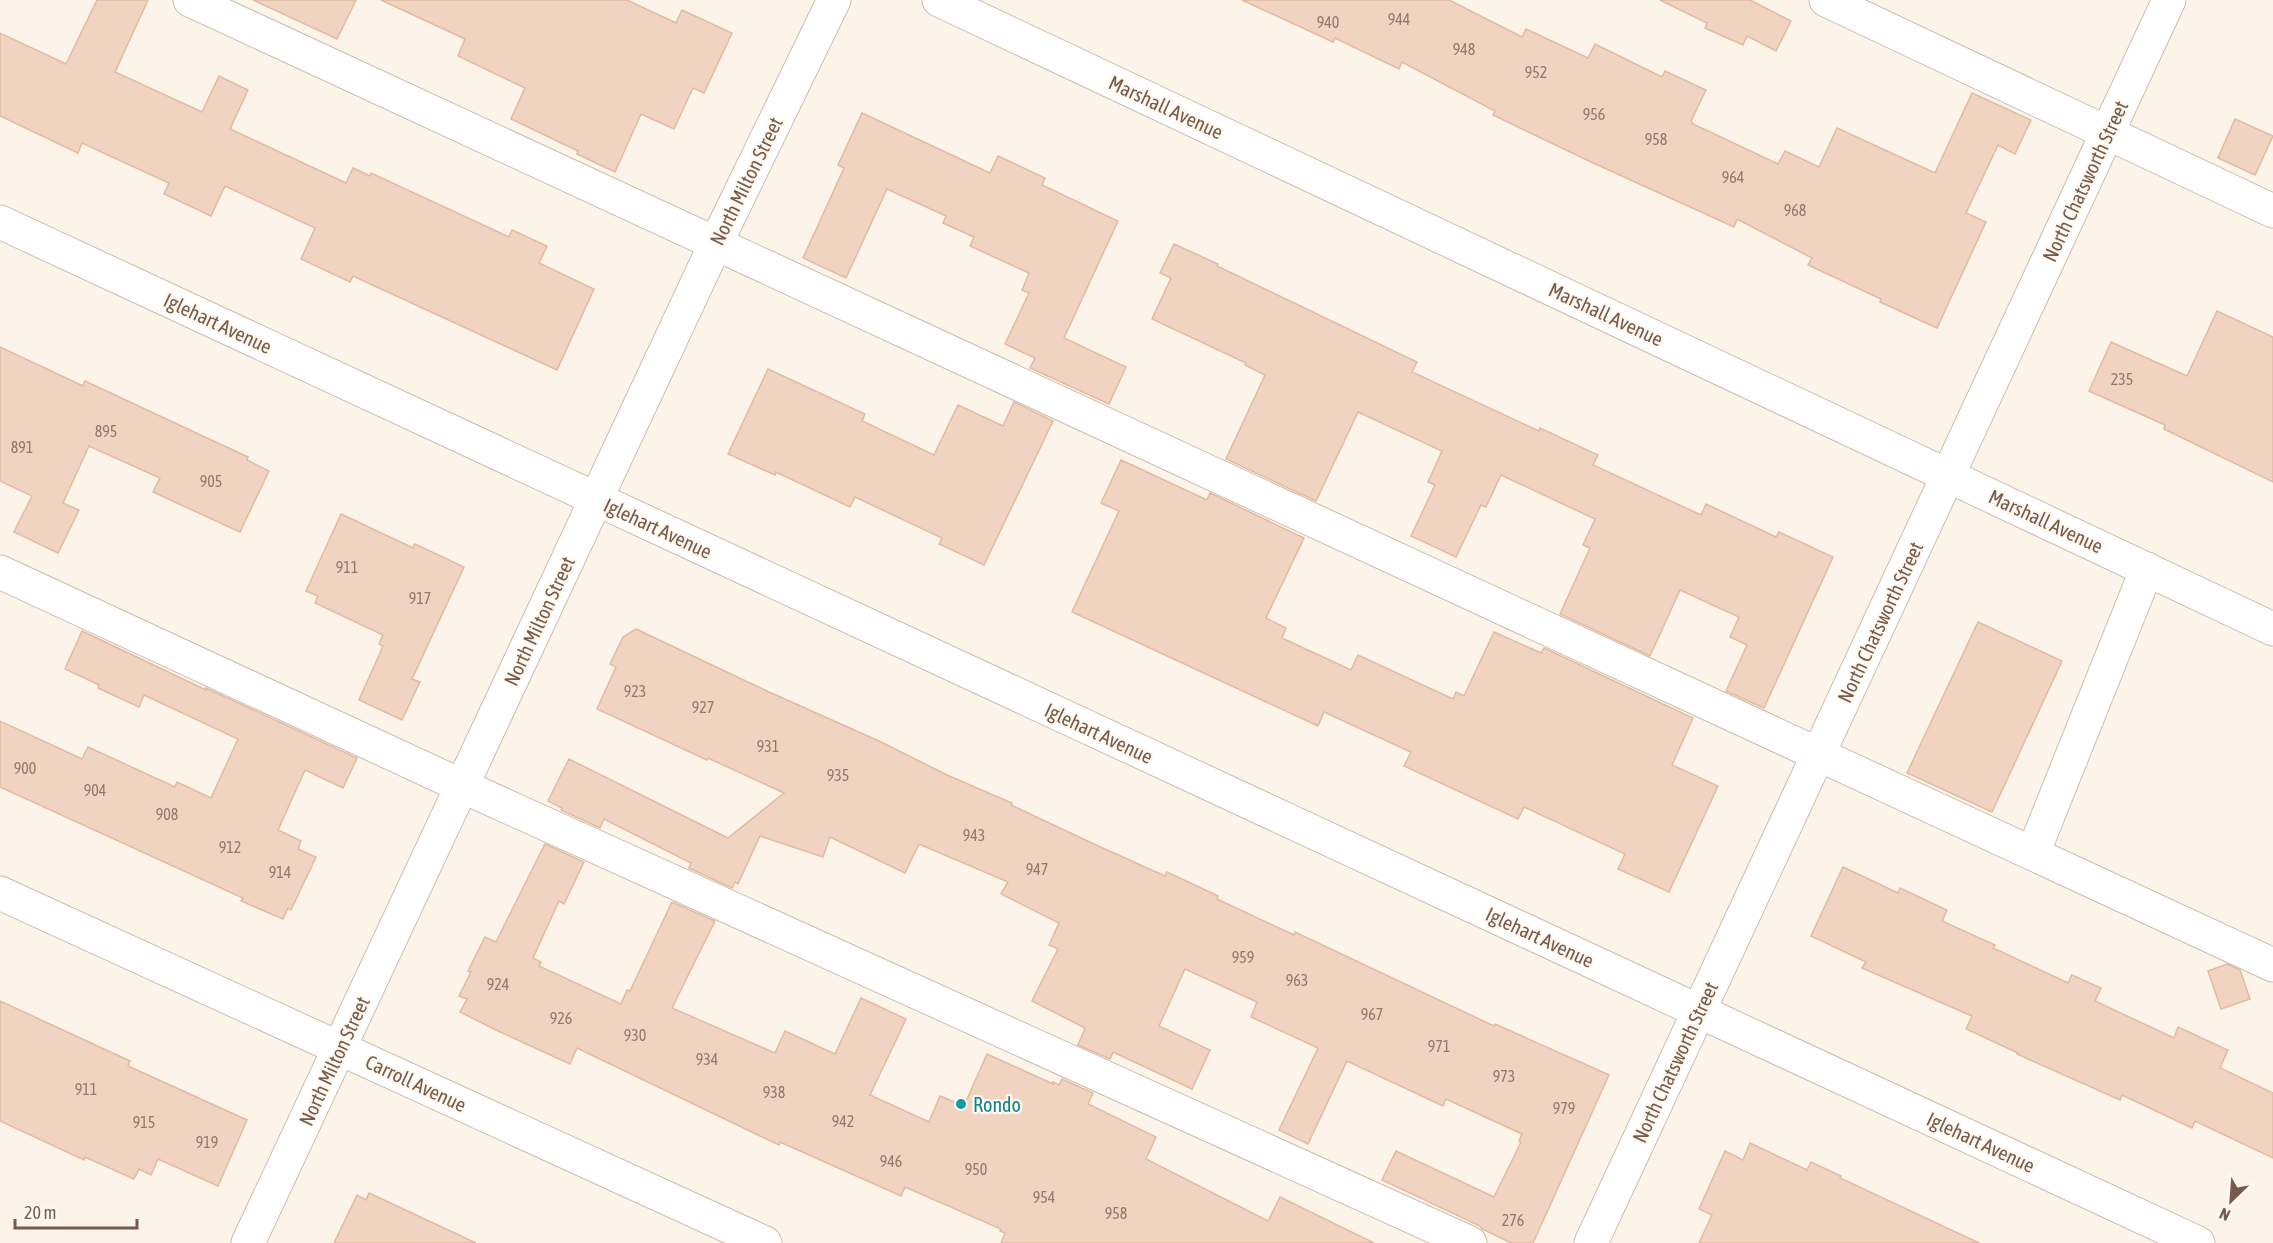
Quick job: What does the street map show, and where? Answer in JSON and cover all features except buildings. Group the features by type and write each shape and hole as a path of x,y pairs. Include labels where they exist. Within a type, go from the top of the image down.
{"street":[{"path":"190,0 2273,965"},
{"name":"North Milton Street","path":"248,1243 715,244 834,0"},
{"name":"Marshall Avenue","path":"939,0 2273,629"},
{"path":"1826,0 2273,211"},
{"name":"North Chatsworth Street","path":"1591,1243 2169,0"},
{"name":"Iglehart Avenue","path":"0,222 2198,1243"},
{"path":"2033,853 2147,569"},
{"path":"0,572 462,786 1470,1243"},
{"name":"Carroll Avenue","path":"0,893 765,1243"}],"place":[{"name":"Rondo","path":"961,1104"}]}
